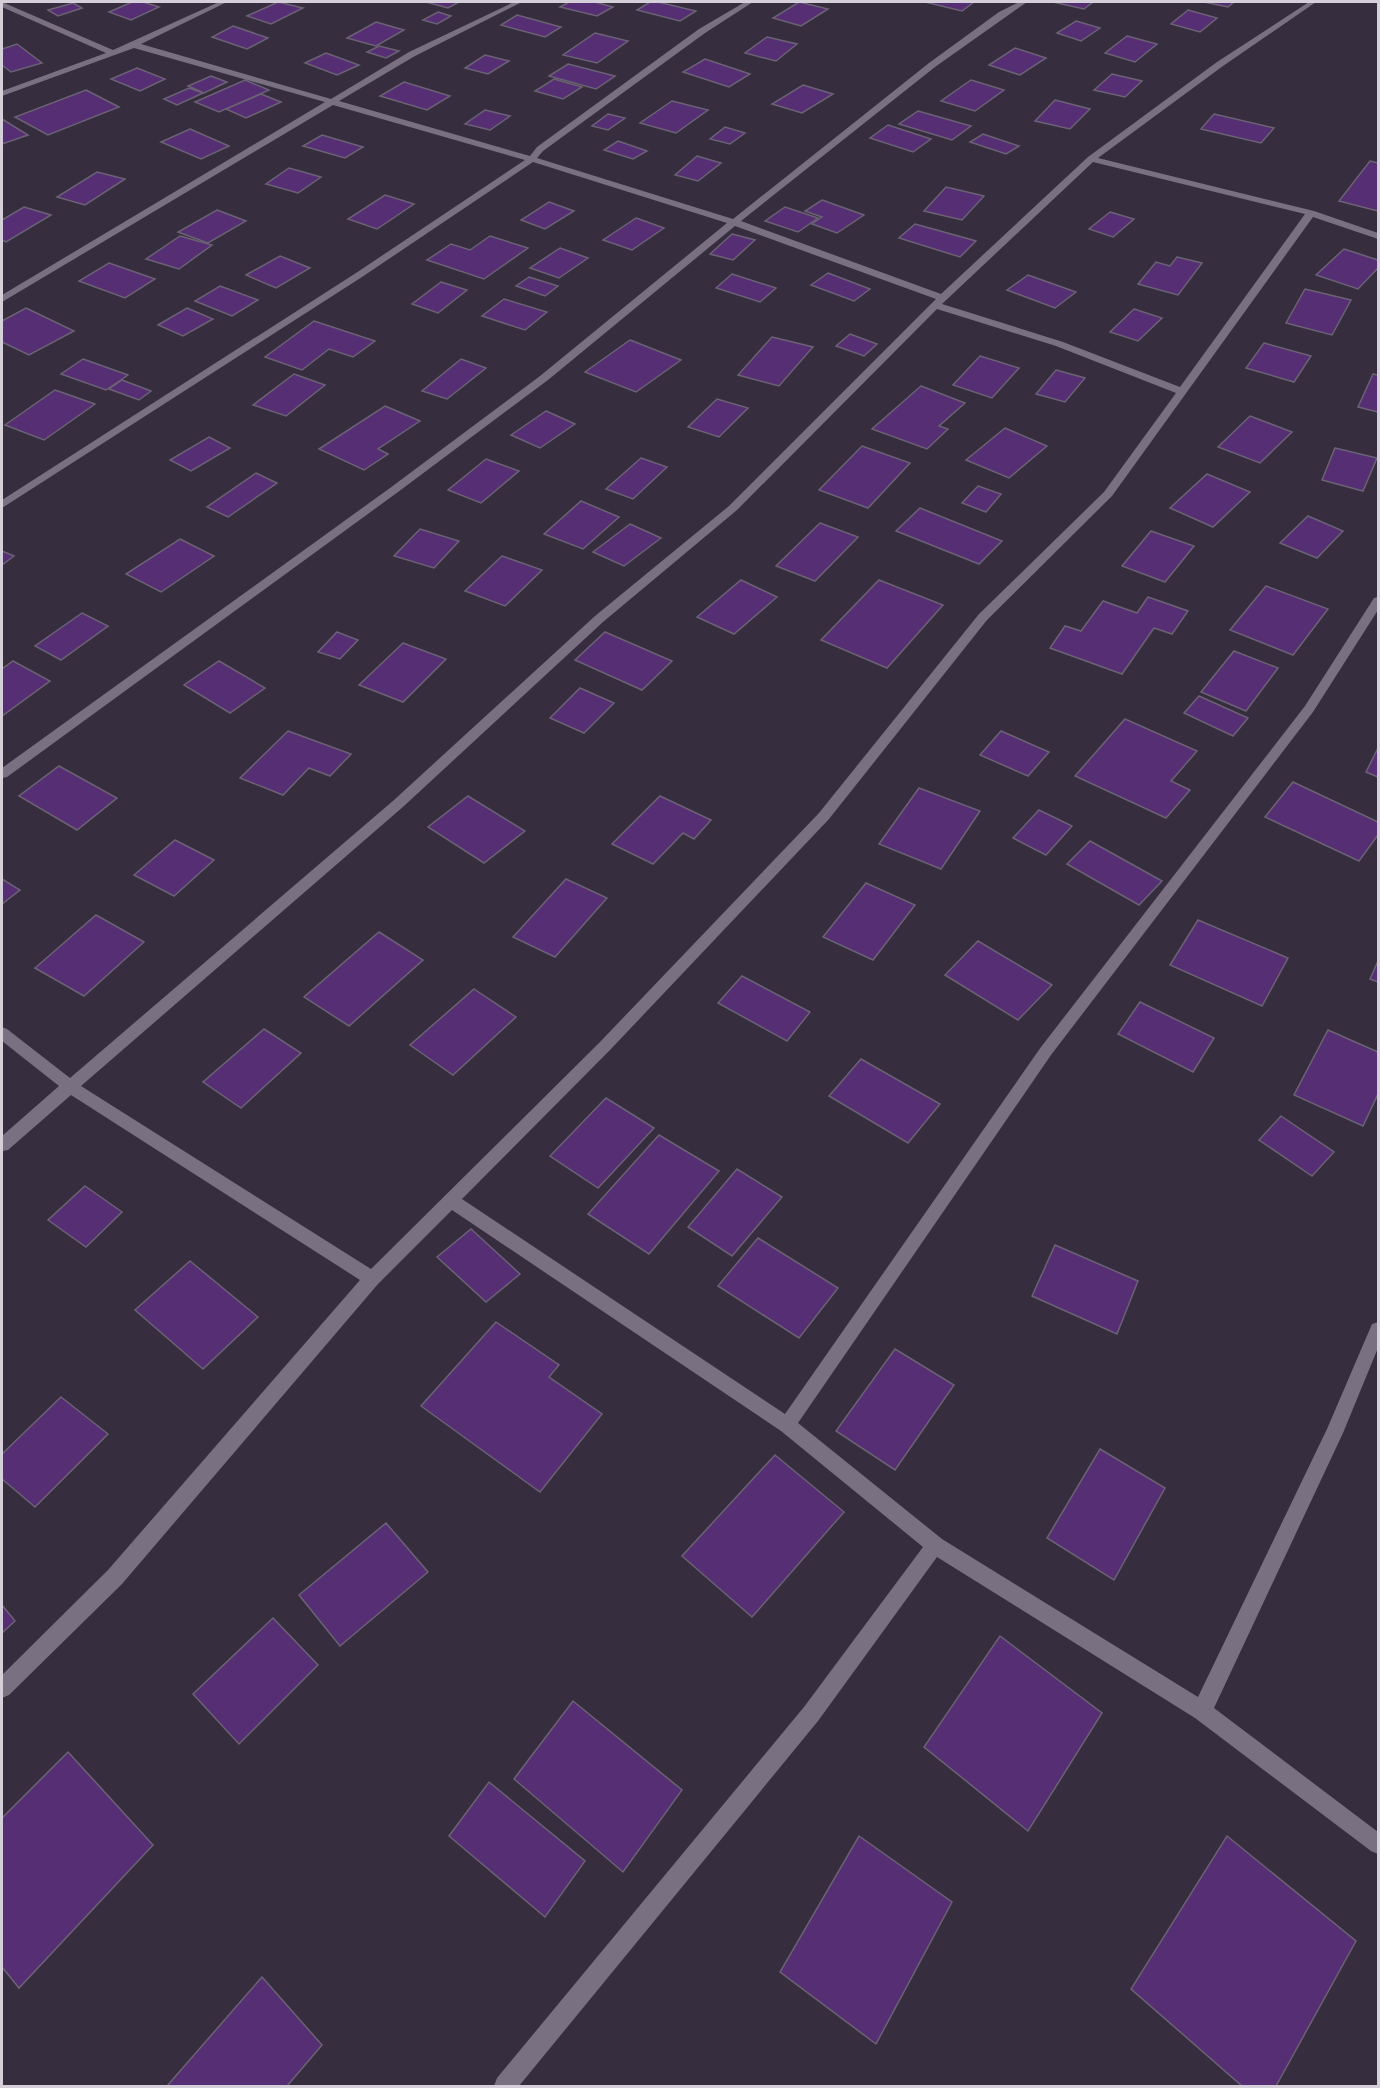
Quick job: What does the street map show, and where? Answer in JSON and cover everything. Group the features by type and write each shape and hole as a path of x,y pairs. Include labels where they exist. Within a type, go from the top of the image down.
{"street":[{"path":"2,94 134,45 177,22 224,2"},
{"path":"2,299 412,54 519,2"},
{"path":"2,505 359,275 532,159 540,149 693,38 750,2"},
{"path":"2,774 394,490 544,378 734,222 932,65 1002,14 1024,2"},
{"path":"2,1145 71,1088 313,875 399,803 598,619 733,508 939,302 1091,159 1220,64 1313,2"},
{"path":"2,4 113,53"},
{"path":"134,45 532,159 734,222 975,316 1119,365 1181,391"},
{"path":"1091,159 1311,213 1378,236"},
{"path":"2,1688 115,1577 372,1279 605,1046 824,816 983,617 1108,494 1311,213"},
{"path":"787,1425 1047,1051 1309,709 1378,602"},
{"path":"2,1033 71,1088 372,1279"},
{"path":"450,1200 787,1425 935,1545 1202,1711 1378,1844"},
{"path":"1202,1711 1334,1433 1378,1329"},
{"path":"505,2086 811,1714 935,1545"}],"building":[{"path":"132,2 143,2 159,7 131,20 109,12"},
{"path":"278,2 303,8 271,24 247,16"},
{"path":"426,2 459,2 448,8"},
{"path":"569,2 595,2 613,7 597,16 560,7"},
{"path":"650,2 696,11 680,21 637,10"},
{"path":"799,2 828,9 801,26 773,18"},
{"path":"925,2 974,2 962,11"},
{"path":"1093,2 1084,9 1057,3"},
{"path":"1204,2 1234,2 1228,7"},
{"path":"73,3 82,8 58,16 48,10"},
{"path":"1188,10 1217,18 1200,32 1171,24"},
{"path":"438,12 451,16 437,24 423,20"},
{"path":"517,15 561,27 545,37 501,25"},
{"path":"1076,21 1100,28 1081,41 1057,33"},
{"path":"376,22 404,30 376,46 347,38"},
{"path":"233,26 268,38 247,49 212,37"},
{"path":"595,33 628,41 597,63 563,55"},
{"path":"1127,36 1157,44 1135,62 1105,53"},
{"path":"767,37 797,44 776,61 745,53"},
{"path":"17,44 42,63 11,72 2,65 2,49"},
{"path":"379,46 399,51 386,58 367,52"},
{"path":"1015,48 1046,58 1020,75 989,65"},
{"path":"326,53 359,65 337,75 305,63"},
{"path":"485,55 509,61 488,74 465,68"},
{"path":"705,59 750,74 729,87 683,72"},
{"path":"568,64 615,76 596,89 549,76"},
{"path":"137,68 165,79 140,91 111,79"},
{"path":"1112,74 1142,81 1125,97 1094,90"},
{"path":"211,76 227,82 204,93 188,86"},
{"path":"554,79 582,87 563,99 535,91"},
{"path":"245,80 269,90 219,112 195,102"},
{"path":"971,80 1004,90 975,111 941,101"},
{"path":"404,82 450,96 427,110 380,96"},
{"path":"803,85 833,94 802,113 772,104"},
{"path":"189,88 203,93 177,105 164,99"},
{"path":"86,90 119,107 48,135 15,117"},
{"path":"261,94 281,102 246,118 226,109"},
{"path":"1055,100 1090,109 1070,129 1035,121"},
{"path":"672,101 708,110 676,133 640,123"},
{"path":"485,110 510,116 490,130 465,124"},
{"path":"918,111 971,126 952,140 899,124"},
{"path":"608,114 625,118 608,130 592,126"},
{"path":"1214,114 1274,128 1261,143 1201,129"},
{"path":"2,119 28,135 2,144"},
{"path":"888,125 931,139 913,152 870,138"},
{"path":"725,127 745,133 730,144 710,139"},
{"path":"190,129 229,146 201,159 161,142"},
{"path":"983,134 1019,146 1006,154 970,142"},
{"path":"322,135 363,147 345,158 303,146"},
{"path":"618,141 647,151 633,159 604,150"},
{"path":"697,156 721,163 698,181 675,175"},
{"path":"1370,161 1378,163 1378,211 1339,201"},
{"path":"289,168 321,177 298,193 266,184"},
{"path":"97,172 125,179 85,205 57,197"},
{"path":"946,187 984,196 962,220 924,211"},
{"path":"385,195 414,204 377,229 348,219"},
{"path":"822,200 864,215 837,233 812,224 822,217 805,211"},
{"path":"549,202 574,211 545,229 521,220"},
{"path":"24,207 51,215 6,242 2,240 2,220"},
{"path":"785,207 818,218 798,232 765,221"},
{"path":"217,210 246,221 208,243 178,232"},
{"path":"1110,212 1134,219 1113,237 1089,229"},
{"path":"636,218 664,228 632,250 603,240"},
{"path":"915,224 976,241 960,257 899,238"},
{"path":"732,234 755,240 733,260 710,254"},
{"path":"180,236 212,245 179,269 146,259"},
{"path":"490,236 528,248 484,279 427,260 451,244 470,250"},
{"path":"560,248 588,258 559,278 530,268"},
{"path":"1344,249 1378,260 1378,268 1358,289 1316,275"},
{"path":"280,256 310,268 276,288 246,275"},
{"path":"1177,257 1202,263 1178,295 1138,284 1156,262 1170,266"},
{"path":"109,263 155,279 125,298 79,281"},
{"path":"828,273 870,289 854,301 811,285"},
{"path":"732,274 776,288 760,302 716,288"},
{"path":"1028,275 1076,292 1055,308 1007,290"},
{"path":"529,277 558,286 545,296 516,286"},
{"path":"441,282 467,290 438,313 412,304"},
{"path":"220,286 258,300 232,316 195,301"},
{"path":"1305,289 1351,300 1332,335 1286,323"},
{"path":"504,299 547,312 525,330 482,316"},
{"path":"26,308 74,331 29,355 2,342 2,321"},
{"path":"187,308 213,319 183,336 158,325"},
{"path":"1134,309 1162,318 1138,341 1110,332"},
{"path":"314,321 375,341 353,357 329,349 302,370 265,357"},
{"path":"850,334 877,344 864,356 836,346"},
{"path":"772,337 813,347 779,386 738,375"},
{"path":"630,340 681,360 636,392 585,372"},
{"path":"1264,343 1311,356 1294,382 1246,368"},
{"path":"980,356 1019,368 992,398 953,385"},
{"path":"83,359 128,375 106,390 61,374"},
{"path":"461,359 486,368 447,399 422,391"},
{"path":"1056,370 1085,378 1065,402 1036,394"},
{"path":"294,374 325,385 286,416 253,405"},
{"path":"1373,374 1378,375 1378,412 1358,407"},
{"path":"122,380 151,391 139,400 109,389"},
{"path":"921,386 965,403 939,426 948,429 927,449 872,429"},
{"path":"55,390 95,404 44,440 5,425"},
{"path":"717,399 748,408 719,437 688,427"},
{"path":"385,406 420,421 378,449 388,454 364,470 319,449"},
{"path":"546,411 575,424 540,448 511,435"},
{"path":"1250,416 1292,432 1260,463 1218,447"},
{"path":"1005,428 1047,446 1009,478 966,460"},
{"path":"209,437 230,448 191,471 170,460"},
{"path":"862,446 910,463 868,508 819,490"},
{"path":"1335,448 1377,458 1363,491 1322,480"},
{"path":"641,458 667,467 633,499 606,489"},
{"path":"486,459 519,471 481,503 448,490"},
{"path":"256,473 277,483 228,517 207,507"},
{"path":"1207,474 1250,492 1213,527 1170,508"},
{"path":"978,486 1001,494 986,512 962,503"},
{"path":"581,501 619,517 583,549 544,534"},
{"path":"920,508 1002,541 979,564 896,531"},
{"path":"1308,516 1343,531 1317,558 1280,543"},
{"path":"820,523 858,537 815,581 776,566"},
{"path":"630,524 661,538 624,566 593,552"},
{"path":"420,529 459,541 434,568 394,556"},
{"path":"1151,531 1194,546 1165,582 1122,566"},
{"path":"180,539 214,556 161,592 126,574"},
{"path":"2,551 14,556 2,565"},
{"path":"502,556 542,570 505,606 465,591"},
{"path":"741,580 777,597 734,634 697,617"},
{"path":"879,580 943,605 887,668 821,640"},
{"path":"1266,586 1328,609 1293,655 1230,630"},
{"path":"1148,597 1188,611 1172,634 1154,628 1122,674 1050,648 1065,626 1081,631 1103,601 1137,613"},
{"path":"82,613 108,626 61,660 35,646"},
{"path":"337,632 358,640 340,659 318,652"},
{"path":"605,632 672,661 642,690 575,660"},
{"path":"403,643 446,659 403,702 359,685"},
{"path":"1234,651 1278,668 1246,711 1201,692"},
{"path":"13,661 50,681 2,716 2,669"},
{"path":"219,661 265,688 230,713 184,685"},
{"path":"580,688 614,703 584,733 550,718"},
{"path":"1199,696 1248,718 1233,736 1184,713"},
{"path":"1125,719 1197,751 1171,781 1190,790 1166,818 1075,776"},
{"path":"288,731 351,754 330,776 309,768 283,795 240,778"},
{"path":"1001,731 1049,752 1028,776 980,755"},
{"path":"1378,748 1378,777 1366,772"},
{"path":"59,766 117,798 77,830 19,796"},
{"path":"1293,782 1378,822 1378,835 1359,861 1265,817"},
{"path":"919,788 980,811 941,869 879,844"},
{"path":"468,796 525,831 484,863 428,827"},
{"path":"660,796 711,820 694,839 683,833 653,864 612,844"},
{"path":"1039,810 1072,826 1046,855 1013,838"},
{"path":"175,840 214,860 174,896 134,875"},
{"path":"1090,841 1162,881 1139,905 1067,864"},
{"path":"2,879 20,890 2,904"},
{"path":"566,879 607,898 555,957 513,937"},
{"path":"866,883 915,905 873,960 823,937"},
{"path":"96,915 144,942 84,996 35,968"},
{"path":"1198,920 1288,958 1262,1006 1170,965"},
{"path":"379,932 423,960 349,1026 304,997"},
{"path":"978,941 1052,985 1018,1020 945,975"},
{"path":"1378,961 1378,982 1370,979"},
{"path":"742,976 810,1012 787,1041 718,1003"},
{"path":"474,989 516,1017 453,1075 410,1045"},
{"path":"1140,1002 1214,1038 1193,1072 1118,1034"},
{"path":"264,1029 301,1053 241,1108 203,1082"},
{"path":"1328,1030 1378,1052 1378,1094 1363,1126 1294,1095"},
{"path":"861,1059 940,1104 908,1143 829,1096"},
{"path":"606,1098 654,1128 598,1188 550,1156"},
{"path":"1281,1116 1334,1152 1312,1176 1259,1140"},
{"path":"659,1135 719,1171 649,1254 588,1214"},
{"path":"737,1169 782,1197 732,1256 688,1227"},
{"path":"85,1186 122,1212 86,1247 48,1220"},
{"path":"471,1229 520,1274 486,1302 437,1257"},
{"path":"758,1238 838,1288 799,1338 718,1286"},
{"path":"1055,1245 1138,1281 1117,1334 1032,1296"},
{"path":"190,1261 258,1317 203,1369 135,1310"},
{"path":"496,1322 559,1365 549,1377 602,1414 540,1492 421,1406"},
{"path":"895,1349 954,1385 895,1470 836,1431"},
{"path":"61,1397 108,1434 35,1507 2,1479 2,1454"},
{"path":"1100,1449 1165,1488 1114,1580 1047,1538"},
{"path":"775,1455 844,1512 752,1617 682,1556"},
{"path":"386,1523 428,1572 340,1646 299,1595"},
{"path":"2,1605 15,1621 2,1633"},
{"path":"273,1618 318,1665 239,1744 193,1694"},
{"path":"1000,1636 1102,1713 1028,1831 924,1747"},
{"path":"573,1701 682,1790 623,1872 514,1779"},
{"path":"68,1752 153,1845 19,1988 2,1967 2,1818"},
{"path":"489,1782 585,1861 545,1917 449,1836"},
{"path":"859,1836 952,1902 876,2044 780,1972"},
{"path":"1227,1836 1356,1941 1276,2086 1242,2086 1131,1989"},
{"path":"262,1977 322,2045 287,2086 167,2086"}]}
